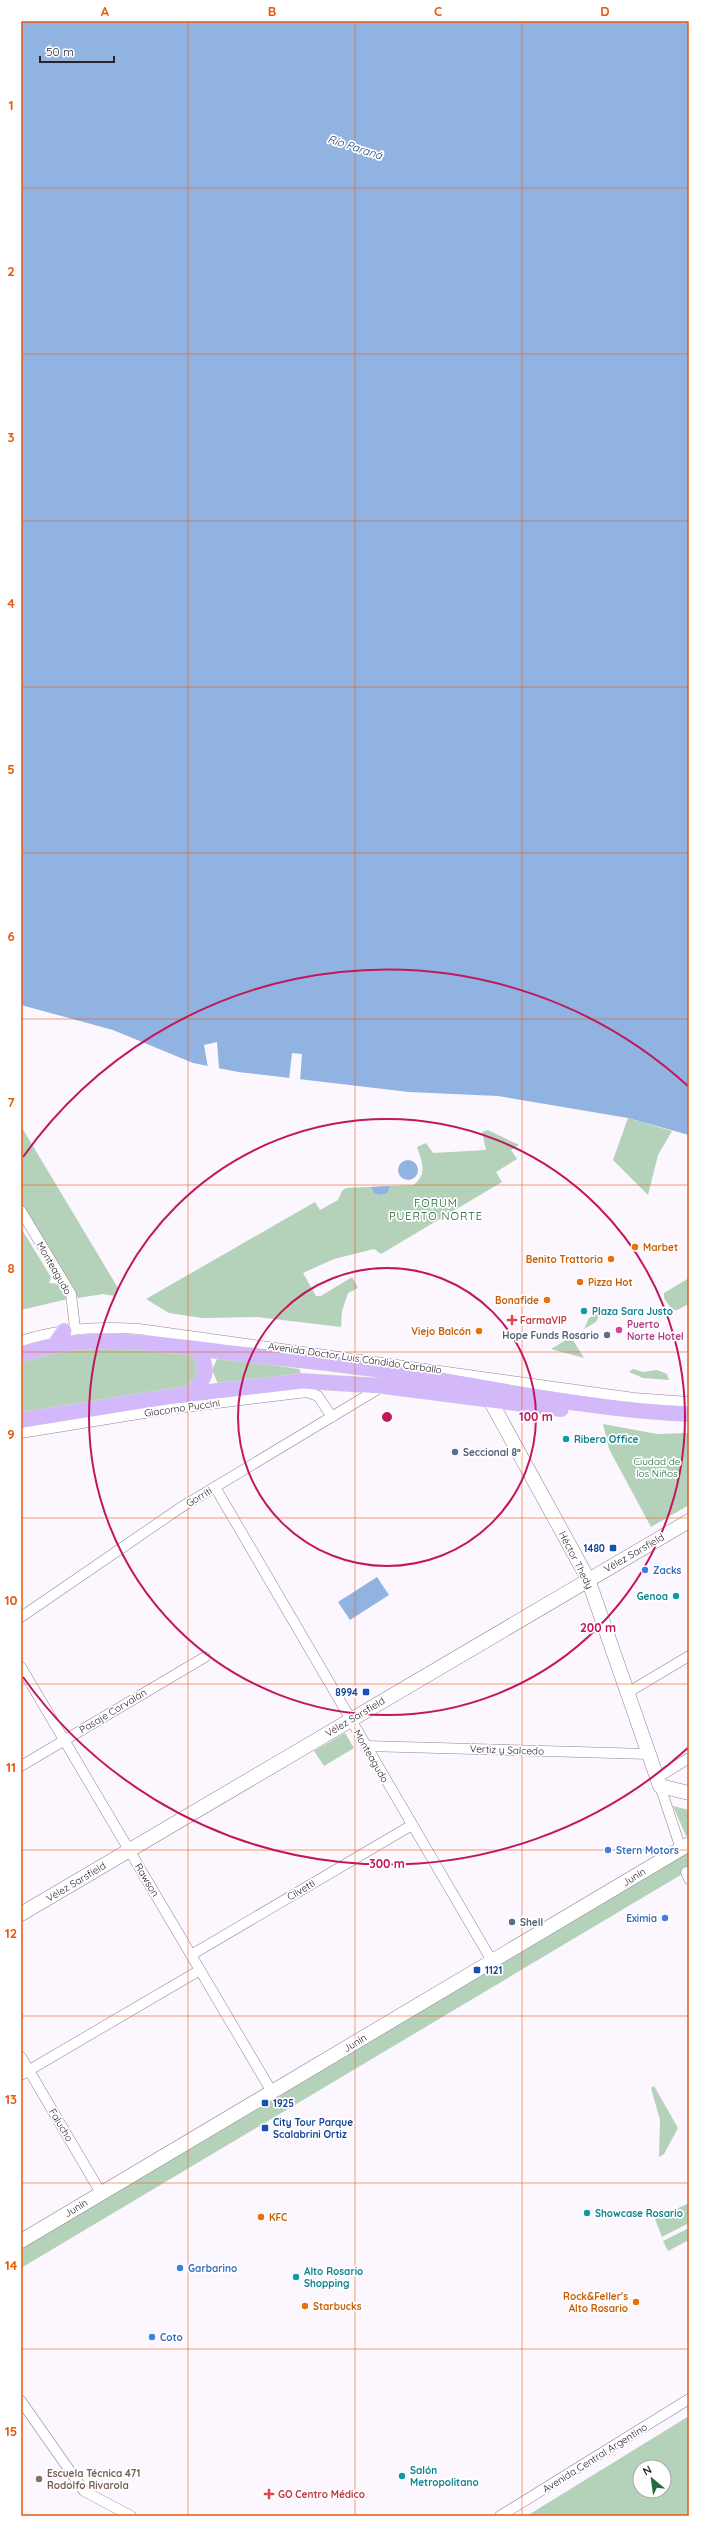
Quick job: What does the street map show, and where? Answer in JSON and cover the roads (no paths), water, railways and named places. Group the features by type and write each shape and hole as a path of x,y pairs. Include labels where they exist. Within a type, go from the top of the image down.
{"main road":[{"path":"53,1347 70,1330"},
{"path":"159,1331 166,1345"},
{"name":"Avenida Doctor Luis Cándido Carballo","path":"21,1355 53,1347 121,1342 166,1345 389,1371 483,1388 629,1409 689,1414"},
{"path":"188,1394 199,1386 205,1374 204,1360 197,1349"},
{"path":"21,1420 188,1394 302,1381 383,1386 490,1401 689,1425"},
{"name":"Héctor Thedy","path":"483,1388 588,1579 659,1782"},
{"name":"Vélez Sarsfield","path":"21,1914 588,1579 689,1521"},
{"path":"659,1782 689,1793"},
{"name":"Junín","path":"21,2241 685,1847"}],"street":[{"name":"Monteagudo","path":"21,1211 71,1294 70,1330"},
{"name":"Avenida Doctor Luis Cándido Carballo","path":"21,1341 70,1330 101,1326 159,1331 634,1398 689,1402"},
{"name":"Héctor Thedy","path":"475,1375 483,1388"},
{"name":"Gorriti","path":"21,1617 180,1508 383,1386"},
{"name":"Giacomo Puccini","path":"21,1433 169,1409 307,1392 318,1396 332,1417"},
{"name":"Monteagudo","path":"215,1487 492,1962"},
{"path":"627,1693 689,1656"},
{"name":"Pasaje Corvalán","path":"21,1766 205,1657"},
{"name":"Rawson","path":"21,1667 272,2092"},
{"name":"Vertiz y Salcedo","path":"366,1746 648,1754"},
{"path":"659,1782 689,1758"},
{"name":"Héctor Thedy","path":"659,1782 685,1847"},
{"name":"Cilvetti","path":"191,1955 412,1825"},
{"path":"25,2073 200,1970"},
{"name":"Falucho","path":"21,2057 25,2073 102,2193"},
{"name":"Avenida Central Argentino","path":"500,2516 689,2399"},
{"path":"21,2401 84,2491 131,2516"}],"water":[{"name":"Río Paraná","path":"21,21 689,21 689,1135 628,1118 498,1096 409,1092 238,1072 193,1063 113,1030 21,1005"},
{"path":"408,1160 415,1163 418,1170 415,1177 408,1180 401,1177 398,1170 401,1163"},
{"path":"390,1186 387,1193 380,1195 374,1193 371,1187"},
{"path":"377,1577 389,1595 350,1620 338,1602"}],"place":[{"name":"Marbet","path":"635,1247"},
{"name":"Benito Trattoria","path":"611,1259"},
{"name":"Pizza Hot","path":"580,1282"},
{"name":"Bonafide","path":"547,1300"},
{"name":"Plaza Sara Justo","path":"584,1311"},
{"name":"FarmaVIP","path":"512,1320"},
{"name":"Puerto Norte Hotel","path":"619,1330"},
{"name":"Viejo Balcón","path":"479,1331"},
{"name":"Hope Funds Rosario","path":"607,1335"},
{"name":"Ribera Office","path":"566,1439"},
{"name":"Seccional 8ª","path":"455,1452"},
{"name":"1480","path":"613,1548"},
{"name":"Zacks","path":"645,1570"},
{"name":"Genoa","path":"676,1596"},
{"name":"8994","path":"366,1692"},
{"name":"Stern Motors","path":"608,1850"},
{"name":"Eximia","path":"665,1918"},
{"name":"Shell","path":"512,1922"},
{"name":"1121","path":"477,1970"},
{"name":"1925","path":"265,2103"},
{"name":"City Tour Parque Scalabrini Ortiz","path":"265,2128"},
{"name":"Showcase Rosario","path":"587,2213"},
{"name":"KFC","path":"261,2217"},
{"name":"Garbarino","path":"180,2268"},
{"name":"Alto Rosario Shopping","path":"296,2277"},
{"name":"Rock&Feller's Alto Rosario","path":"636,2302"},
{"name":"Starbucks","path":"305,2306"},
{"name":"Coto","path":"152,2337"},
{"name":"Salón Metropolitano","path":"402,2476"},
{"name":"Escuela Técnica 471 Rodolfo Rivarola","path":"39,2479"},
{"name":"GO Centro Médico","path":"269,2494"}],"district":[{"name":"FORUM PUERTO NORTE","path":"436,1209"}],"park label":[{"name":"Ciudad de los Niños","path":"657,1466"}]}
